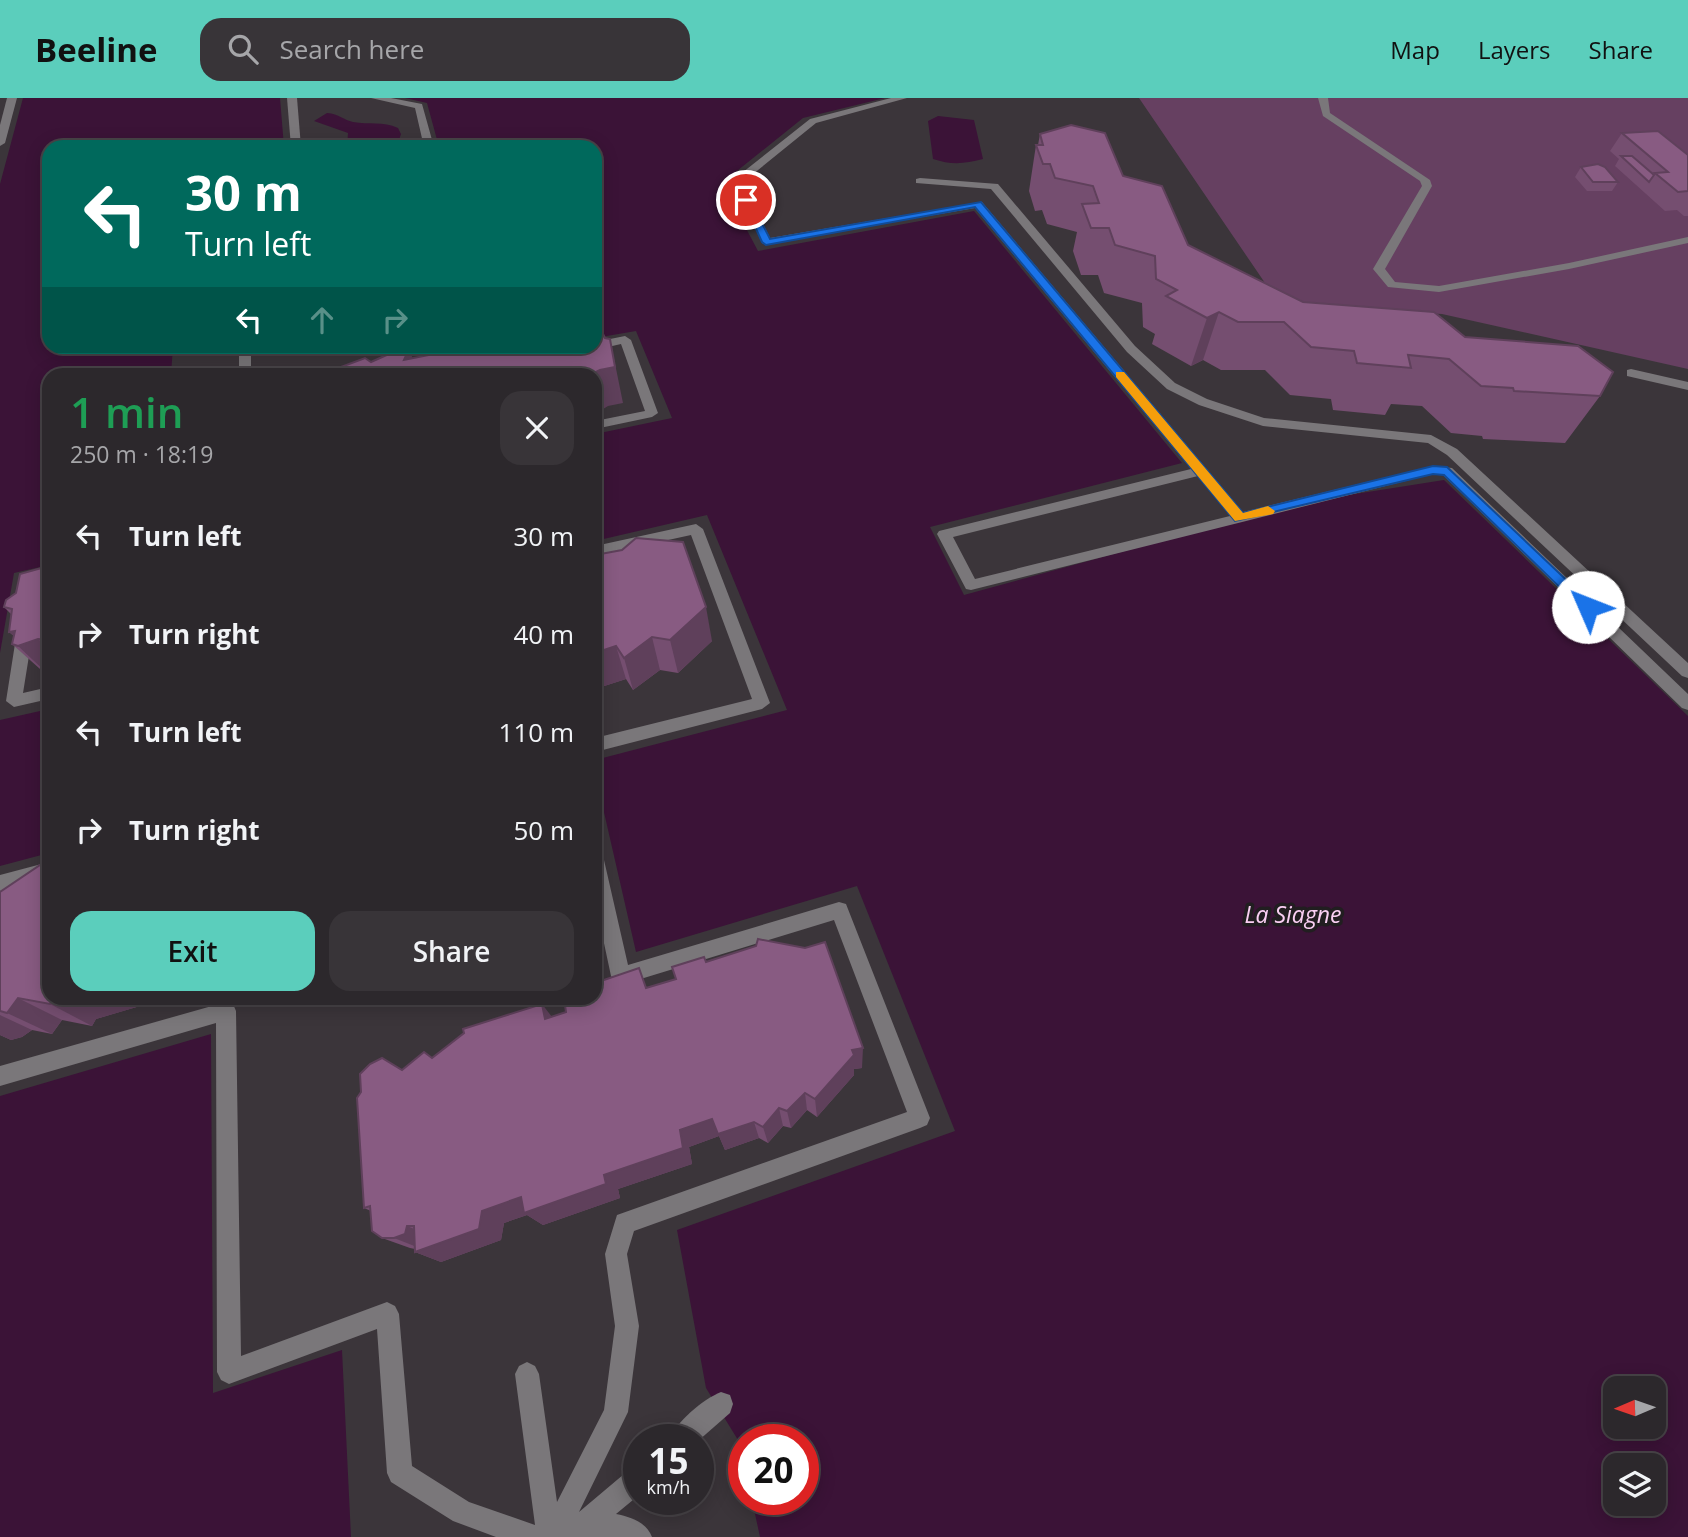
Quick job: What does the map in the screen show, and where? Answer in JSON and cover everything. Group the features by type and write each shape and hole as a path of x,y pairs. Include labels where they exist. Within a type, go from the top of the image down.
{"street":[{"path":"0,143 12,98"},
{"path":"292,98 295,140"},
{"path":"376,98 418,106 427,140"},
{"path":"902,98 813,121 737,182 766,242 978,204 1240,518"},
{"path":"1323,98 1326,114 1425,180 1427,186 1380,269 1391,285 1439,289 1569,266 1688,240"},
{"path":"920,181 993,186 1131,349 1171,386 1192,397 1263,422 1432,439 1452,452 1688,672"},
{"path":"602,344 625,340 652,413 602,424"},
{"path":"1631,373 1688,386"},
{"path":"1200,471 944,534 971,584 1433,470 1447,471 1688,704"},
{"path":"602,549 696,529 762,703 602,743"},
{"path":"27,619 14,701 42,695"},
{"path":"0,883 42,872"},
{"path":"551,1537 616,1412 627,1326 616,1254 625,1223 920,1118 839,910 621,976 602,891"},
{"path":"0,1076 226,1011 229,1372 387,1314 400,1473 462,1512 532,1537"},
{"path":"527,1374 551,1537"},
{"path":"699,1424 721,1404"},
{"path":"561,1537 587,1522 623,1492"},
{"path":"587,1522 626,1529 639,1537"}],"shaded area":[{"path":"1139,98 1688,98 1688,369 1442,314 1280,305"}],"water":[{"path":"23,98 280,98 283,140 42,140 42,354 172,354 171,368 42,368 42,567 14,573 0,653 0,184"},
{"name":"La Siagne","path":"405,98 885,98 803,118 722,183 758,251 974,211 1182,463 930,527 964,595 1304,502 1444,480 1688,716 1688,1537 760,1537 755,1515 819,1515 819,1424 728,1424 706,1388 677,1230 955,1131 857,886 636,952 602,804 602,758 787,710 707,515 602,539 602,433 672,418 636,331 602,337 602,140 437,140 427,103"},
{"path":"327,113 353,122 392,126 398,128 401,134 399,140 348,140 348,133 314,121"},
{"path":"938,116 974,120 983,159 958,163 933,159 928,121"},
{"path":"42,711 42,855 0,866 0,720"},
{"path":"211,1034 213,1393 342,1350 351,1537 0,1537 0,1096"}],"building":[{"path":"1071,125 1105,133 1123,176 1162,186 1188,245 1303,302 1434,312 1465,337 1578,346 1613,372 1600,396 1514,391 1513,388 1481,386 1449,359 1408,355 1411,368 1357,363 1354,351 1311,347 1284,322 1238,322 1219,312 1207,318 1166,296 1177,290 1156,279 1155,256 1115,245 1109,228 1091,228 1082,204 1099,203 1093,186 1055,178 1050,164 1043,164 1036,145 1043,145 1040,134"},
{"path":"1658,131 1688,155 1688,191 1678,192 1655,173 1668,172 1622,133"},
{"path":"1621,156 1632,156 1654,175 1649,182"},
{"path":"1598,164 1605,167 1618,182 1593,182 1581,167"},
{"path":"602,332 605,338 610,339 615,367 602,370 338,368 365,358 371,362 389,354 407,354 404,360 434,354 602,354"},
{"path":"636,538 683,542 706,607 670,640 652,637 624,658 616,646 602,651 602,554 622,550"},
{"path":"42,568 42,639 18,646 12,644 15,631 9,632 12,609 4,607 6,600 16,593 20,574"},
{"path":"42,864 42,1002 18,998 7,1013 0,1011 0,892"},
{"path":"758,939 805,948 825,942 863,1048 852,1050 854,1055 815,1099 805,1093 787,1111 779,1108 763,1127 754,1122 718,1134 712,1119 680,1130 683,1148 604,1175 606,1184 524,1213 521,1197 482,1211 479,1229 415,1252 414,1226 407,1226 405,1234 394,1238 382,1238 372,1231 370,1206 364,1208 357,1098 361,1092 360,1074 370,1064 382,1058 402,1070 424,1052 432,1058 464,1033 463,1029 539,1005 542,1005 545,1019 566,1012 565,1005 602,1005 602,981 639,968 646,988 676,979 672,967 704,957 706,962 756,946"}],"slow traffic":[{"path":"1120,375 1240,518 1268,511"}],"route":[{"path":"746,200 766,242 978,204 1240,518 1433,470 1447,471 1588,607"}]}
